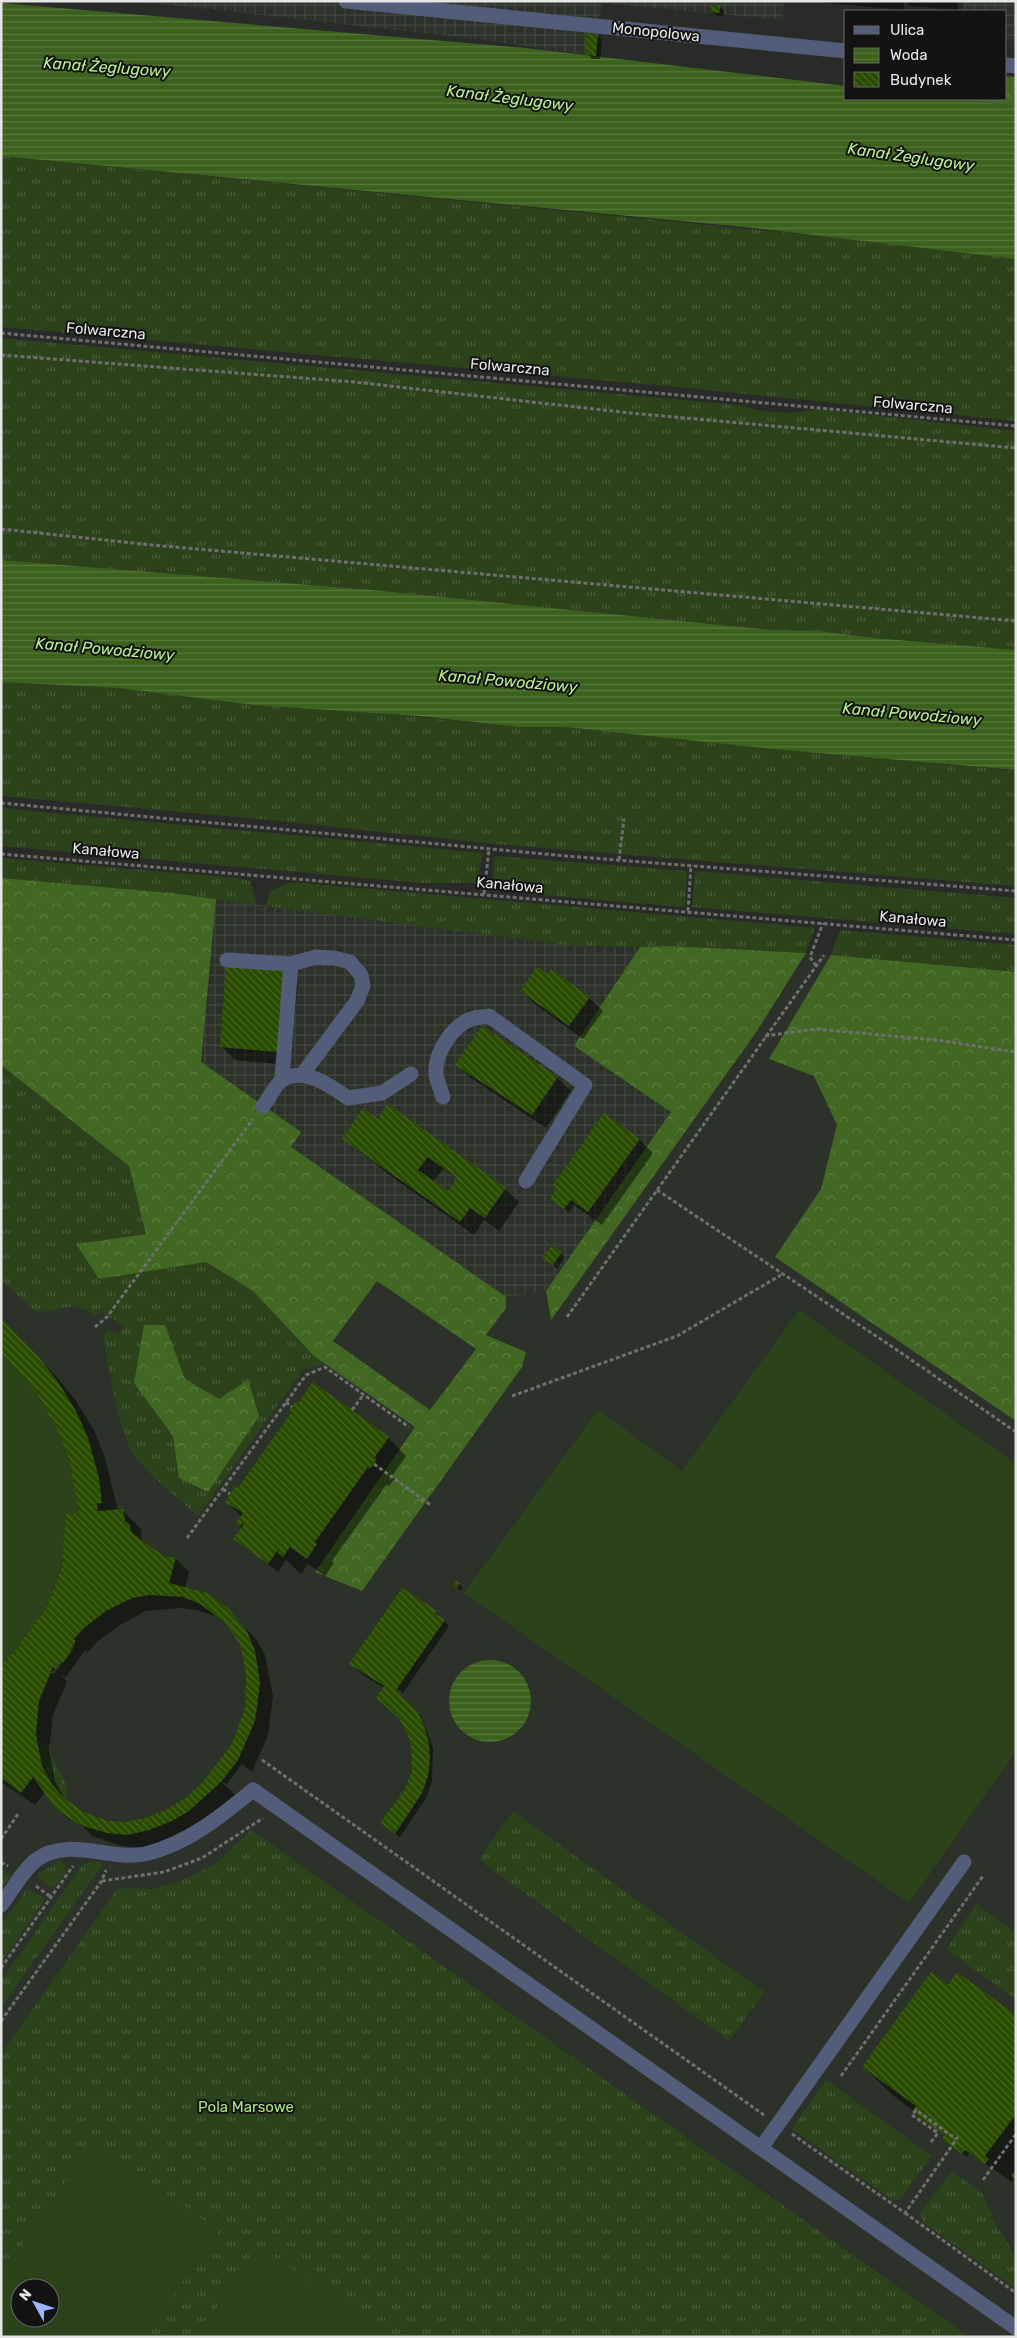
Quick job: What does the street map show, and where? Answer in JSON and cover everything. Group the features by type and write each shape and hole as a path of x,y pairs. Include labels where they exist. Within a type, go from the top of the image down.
{"street":[{"name":"Monopolowa","path":"346,1 466,7 844,51"},
{"path":"226,960 291,964 316,957 350,962 361,975 362,986 357,1001 346,1018 302,1074 282,1080"},
{"path":"263,1106 282,1080 291,964"},
{"path":"443,1098 436,1074 440,1053 449,1037 460,1025 473,1018 490,1016 585,1085 526,1181"},
{"path":"302,1074 328,1085 348,1098 382,1093 411,1074"},
{"path":"1,1905 36,1860 54,1852 71,1849 112,1855 144,1854 181,1842 226,1812 253,1790 1016,2328"},
{"path":"761,2148 964,1862"}],"path":[{"name":"Folwarczna","path":"1,333 1016,426"},
{"path":"1,355 354,382 630,413 1016,448"},
{"path":"1,529 162,546 1016,621"},
{"path":"1,804 489,849 1016,892"},
{"path":"619,860 624,819"},
{"path":"484,894 489,849"},
{"name":"Kanałowa","path":"1,854 1016,940"},
{"path":"688,911 691,865"},
{"path":"816,966 810,957 823,923"},
{"path":"567,1317 764,1036 824,955"},
{"path":"764,1036 816,1029 936,1040 1016,1052"},
{"path":"95,1327 108,1317 263,1106"},
{"path":"657,1190 1016,1432"},
{"path":"512,1396 677,1336 782,1275"},
{"path":"187,1538 306,1375 325,1367 409,1427"},
{"path":"352,1410 364,1394"},
{"path":"286,1402 292,1407"},
{"path":"374,1464 432,1506"},
{"path":"223,1490 230,1494"},
{"path":"262,1760 1016,2293"},
{"path":"1,1839 18,1814"},
{"path":"1,1968 84,1850"},
{"path":"1,2021 101,1882 112,1855"},
{"path":"841,2076 983,1876"},
{"path":"905,2213 957,2138 916,2110 912,2115 938,2133 931,2142"},
{"path":"983,2180 1016,2134"}],"shaded area":[{"path":"136,1 784,1 782,20 602,3 596,56 476,39"},
{"path":"964,1 1016,1 1016,41 1007,40 1007,10 963,10"},
{"path":"1,878 171,893 567,945 671,946 806,953 1016,972 1016,2337 1,2337"},
{"path":"216,899 567,945 640,947 574,1046 671,1111 546,1291 506,1297 291,1147 300,1132 201,1062"}],"green space":[{"path":"1007,76 1016,77 1016,106 965,100 1007,100"},
{"path":"1,156 1016,255 1016,421 678,387 1,327"},
{"path":"1,338 738,405 776,412 796,412 815,409 1016,431 1016,650 875,638 819,631 771,630 372,590 1,560"},
{"path":"1,682 119,688 519,727 566,727 1016,771 1016,886 496,844 250,818 1,796"},
{"path":"1,808 483,853 477,883 422,883 1,846"},
{"path":"494,856 687,871 685,907 530,894 515,886 493,883"},
{"path":"1,858 237,878 250,881 257,905 171,893 1,878"},
{"path":"695,871 1016,898 1016,934 692,907"},
{"path":"1,878 171,893 216,899 201,1062 301,1132 291,1147 506,1297 506,1308 486,1335 526,1352 522,1367 362,1591 315,1572 415,1427 314,1356 253,1291 206,1262 99,1279 76,1244 146,1234 129,1166 1,1065","holes":["377,1281 476,1349 430,1410 333,1341"]},
{"path":"291,882 815,928 806,953 671,946 567,945 266,906 270,891"},
{"path":"840,930 1016,945 1016,972 831,955"},
{"path":"671,946 806,953 757,1031 551,1320 546,1291 671,1112 574,1046 640,947"},
{"path":"831,955 1016,972 1016,1421 775,1257 821,1189 837,1125 814,1076 769,1059"},
{"path":"1,1065 129,1166 146,1234 76,1244 99,1279 206,1262 253,1291 314,1356 324,1364 303,1370 198,1516 148,1472 129,1446 115,1398 103,1335 109,1329 118,1335 124,1326 101,1311 95,1316 79,1308 72,1307 36,1312 1,1280"},
{"path":"799,1310 1016,1464 1016,1751 909,1903 464,1593 598,1410 682,1471"},
{"path":"144,1325 165,1325 185,1379 219,1399 248,1380 259,1416 208,1492 179,1478 173,1436 134,1383"},
{"path":"1,1352 37,1394 57,1429 70,1463 79,1513 47,1607 21,1642 22,1644 1,1664"},
{"path":"48,1743 54,1762 68,1787 66,1798 54,1789 43,1768 37,1746"},
{"path":"513,1811 764,1992 729,2041 479,1860"},
{"name":"Pola Marsowe","path":"251,1830 969,2337 1,2337 1,2054 118,1888 152,1889 183,1880 215,1864"},
{"path":"61,1861 66,1867 65,1873 55,1886 50,1887 38,1877 39,1873"},
{"path":"89,1862 103,1864 1,2007 1,1981 82,1866"},
{"path":"1,1868 10,1876 1,1889"},
{"path":"27,1889 44,1897 44,1901 1,1962 1,1925"},
{"path":"976,1904 1016,1933 1016,1999 946,1950"},
{"path":"826,2080 932,2156 900,2199 892,2200 792,2129"},
{"path":"93,2141 219,2231 143,2337 1,2337 1,2276"},
{"path":"952,2171 983,2194 995,2223 1016,2257 1016,2282 1012,2286 923,2222 920,2213"},
{"path":"259,2246 390,2337 196,2337"}],"water":[{"name":"Kanał Żeglugowy","path":"1,3 526,48 844,86 844,100 965,100 1016,106 1016,259 744,227 1,156"},
{"name":"Kanał Powodziowy","path":"1,560 372,590 771,630 819,631 875,638 1016,650 1016,770 773,749 566,727 519,727 418,716 255,705 119,688 1,682"},
{"path":"490,1660 506,1663 519,1672 528,1685 531,1701 528,1717 519,1730 506,1739 490,1742 474,1739 461,1730 452,1717 449,1701 452,1685 461,1672 474,1663"}],"building":[{"path":"711,5 720,5 720,13 710,12"},
{"path":"586,33 598,35 596,56 586,55"},
{"path":"226,965 284,968 277,1052 220,1047"},
{"path":"537,967 548,974 551,969 590,997 569,1026 520,991"},
{"path":"482,1026 558,1077 532,1115 455,1065"},
{"path":"388,1104 506,1188 485,1218 470,1208 460,1222 342,1139 363,1108 378,1119","holes":["428,1157 457,1178 448,1191 418,1170"]},
{"path":"604,1113 640,1139 588,1212 571,1200 564,1209 550,1199 556,1190 552,1186"},
{"path":"552,1245 562,1252 553,1265 542,1258"},
{"path":"1,1318 38,1356 58,1382 76,1411 88,1438 99,1478 102,1503 87,1505 97,1504 98,1511 123,1509 125,1521 130,1525 131,1532 165,1557 176,1557 169,1583 207,1593 228,1608 247,1631 255,1651 260,1682 255,1721 238,1760 222,1781 189,1811 172,1821 149,1830 128,1835 107,1833 90,1828 76,1823 55,1808 33,1777 21,1793 1,1778 1,1664 22,1644 20,1643 47,1607 62,1566 66,1514 79,1513 69,1459 57,1429 37,1394 1,1352","holes":["149,1595 183,1597 200,1604 225,1623 240,1644 246,1676 245,1708 232,1744 201,1784 185,1798 166,1810 127,1822 108,1821 84,1812 63,1797 51,1783 42,1766 36,1735 39,1701 53,1667 56,1669 61,1661 63,1663 73,1649 71,1648 76,1641 74,1639 84,1628 106,1611 132,1598"]},
{"path":"313,1382 389,1437 375,1457 377,1459 370,1469 368,1467 315,1542 317,1544 307,1559 290,1547 283,1557 278,1553 279,1549 268,1564 233,1539 244,1524 242,1523 240,1527 235,1524 243,1513 225,1502 236,1486 238,1488 291,1413 289,1411 296,1401 298,1403"},
{"path":"456,1580 460,1583 457,1588 453,1585"},
{"path":"402,1588 437,1611 435,1613 445,1620 396,1690 417,1711 423,1722 429,1743 430,1760 428,1776 422,1793 395,1834 380,1823 405,1789 412,1770 411,1747 407,1733 399,1718 376,1698 384,1686 349,1664"},
{"path":"931,1972 948,1985 957,1972 1016,2015 1016,2114 985,2156 989,2159 985,2164 965,2150 962,2154 942,2139 944,2135 912,2112 916,2106 862,2067"},
{"path":"1016,2169 1016,2180 1011,2176"}]}
